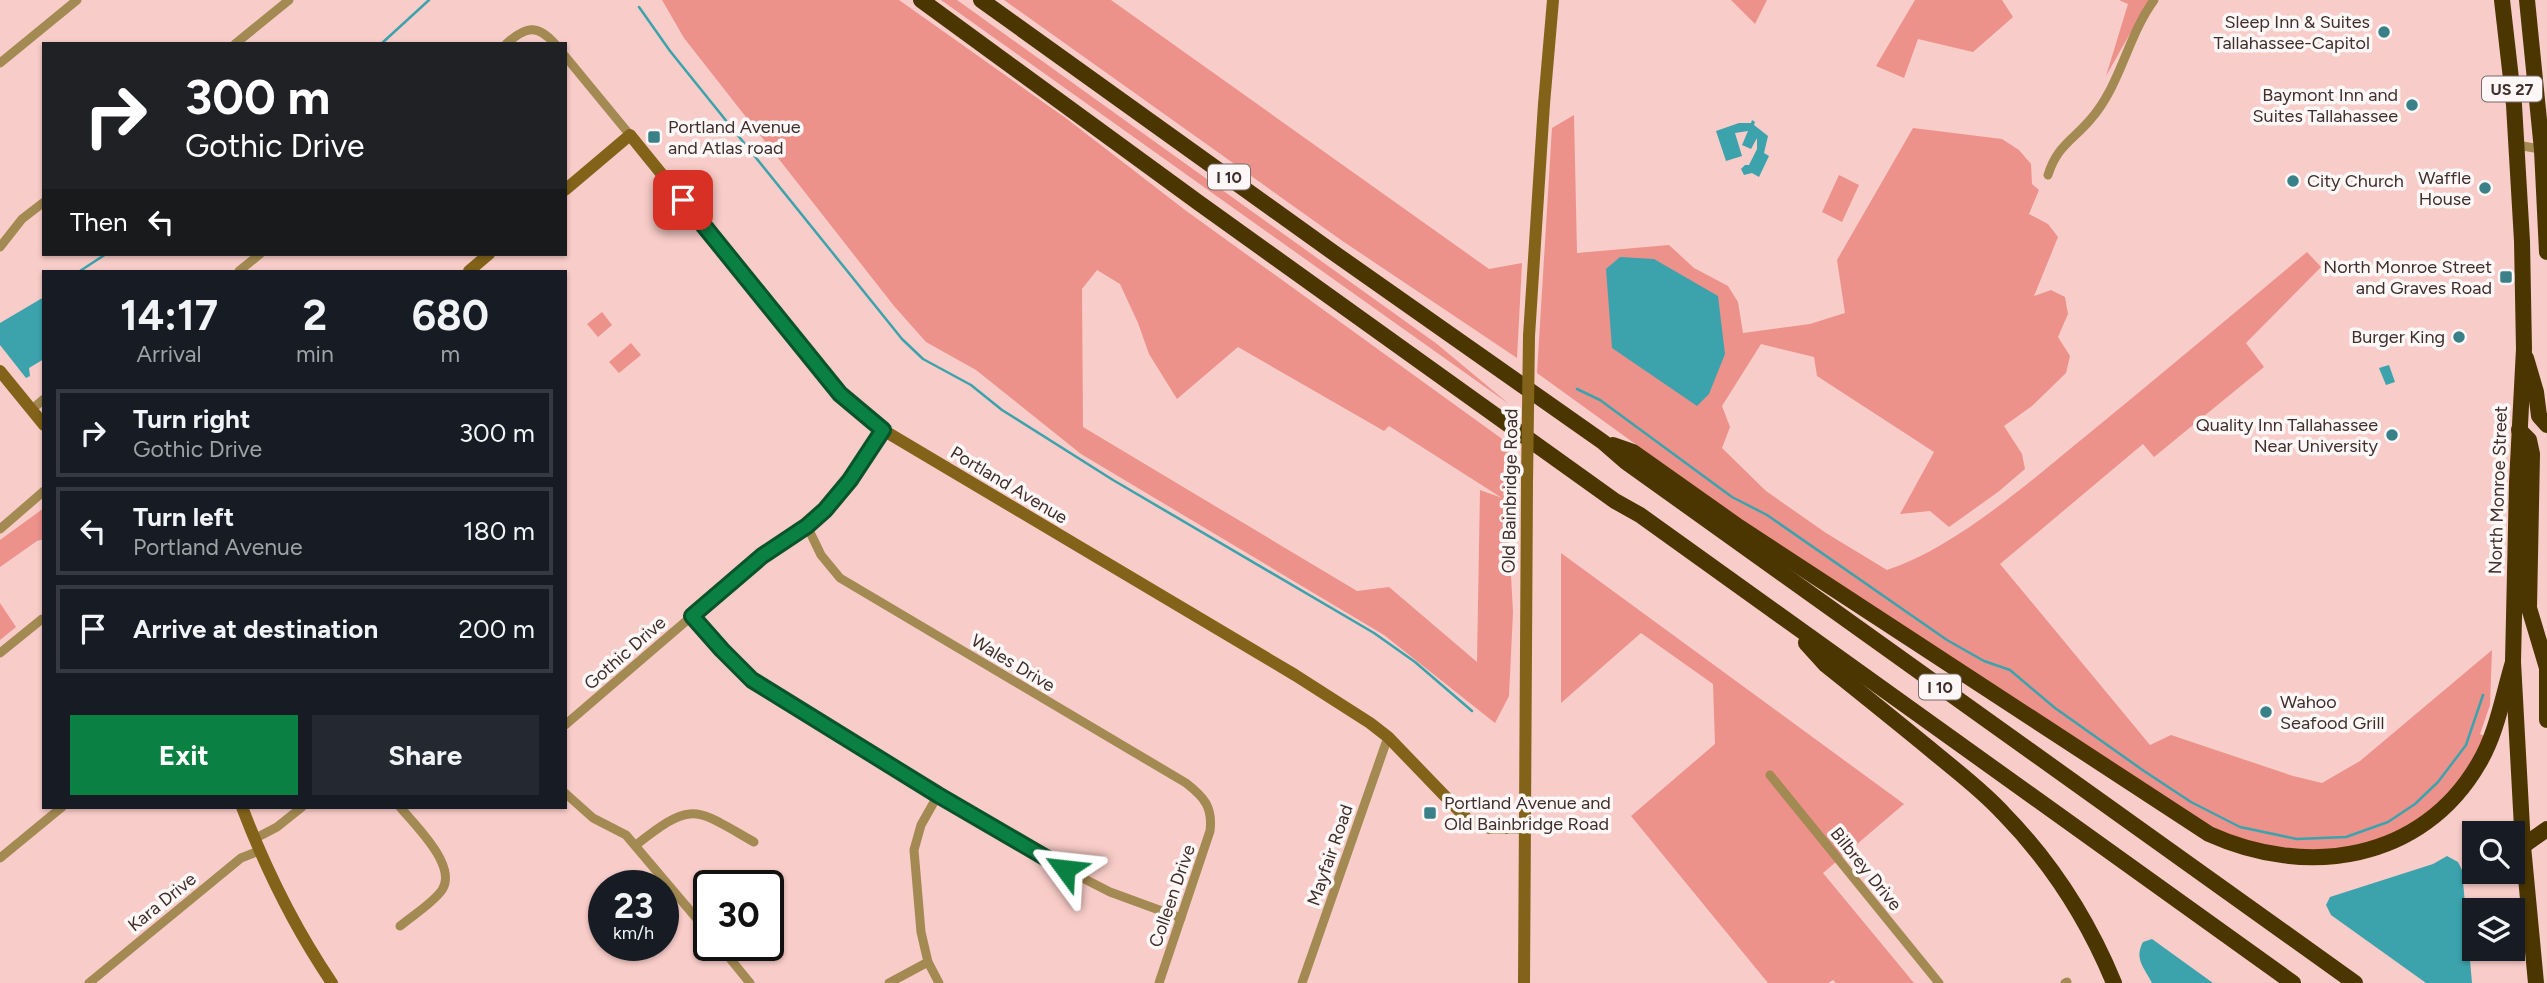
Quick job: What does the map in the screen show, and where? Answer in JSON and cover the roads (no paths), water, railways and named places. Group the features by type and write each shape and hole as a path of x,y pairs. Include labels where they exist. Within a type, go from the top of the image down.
{"highway":[{"name":"I 10","path":"921,0 1199,204 2292,983"},
{"name":"I 10","path":"981,0 1603,442 1626,462 2356,983"},
{"name":"North Monroe Street","path":"2502,0 2514,105 2522,241 2524,349 2519,430 2513,662 2523,821"},
{"name":"US 27","path":"2527,0 2544,150 2547,252"},
{"path":"2524,349 2536,392 2539,416 2547,425"},
{"path":"2519,430 2529,440 2532,454 2529,607 2547,668"},
{"path":"1603,442 1633,452 1739,527 2209,834 2258,853 2288,858 2311,858 2361,853 2403,836 2436,815 2466,784 2480,763 2513,662"},
{"path":"1786,620 1826,665 1979,789 2004,813 2068,893 2114,983"},
{"path":"2547,660 2547,720"},
{"path":"2525,845 2547,829"},
{"name":"North Monroe Street","path":"2525,857 2536,982"}],"street":[{"path":"0,64 77,0"},
{"path":"238,42 289,0"},
{"name":"Old Bainbridge Road","path":"1524,983 1529,336 1553,0"},
{"path":"2048,175 2060,148 2090,120 2110,92 2154,0"},
{"path":"509,42 522,32 535,29 542,31 553,42"},
{"name":"Portland Avenue","path":"567,58 840,394 883,430 1296,676 1388,737 1469,821 1490,828 1525,828"},
{"path":"567,188 630,135"},
{"path":"2516,145 2544,150"},
{"path":"0,247 22,219 42,204"},
{"path":"240,270 258,256"},
{"path":"470,270 487,256"},
{"path":"0,371 42,423"},
{"path":"31,410 42,401"},
{"name":"Gothic Drive","path":"567,723 762,556 807,526 825,510 850,480 883,430"},
{"path":"0,529 42,493"},
{"name":"Wales Drive","path":"807,526 821,555 840,578 1186,783 1206,801 1212,818"},
{"path":"692,616 752,680 938,795 1098,886 1181,918"},
{"path":"0,653 42,619"},
{"name":"Mayfair Road","path":"1302,983 1388,737"},
{"name":"Bilbrey Drive","path":"1770,775 1939,983"},
{"path":"567,795 593,818 626,835 693,914"},
{"path":"938,795 921,825 914,850 921,932 928,962 939,983"},
{"path":"0,858 60,809"},
{"path":"243,809 294,924 332,983"},
{"name":"Kara Drive","path":"89,983 300,809"},
{"path":"400,926 440,892 446,880 446,873 435,852 402,809"},
{"path":"636,845 664,822 687,813 712,818 754,842"},
{"name":"Colleen Drive","path":"1159,983 1212,818"},
{"path":"732,961 750,983"},
{"path":"889,983 928,962"}],"water":[{"path":"1752,120 1754,125 1768,136 1764,153 1769,156 1759,177 1752,173 1744,175 1741,169 1749,165 1757,149 1757,138 1751,149 1742,145 1748,131 1735,133 1742,156 1726,161 1716,131 1739,123 1751,123"},
{"path":"1620,257 1654,259 1718,296 1725,354 1709,394 1697,406 1612,348 1606,269"},
{"path":"42,298 42,360 29,368 30,376 26,378 0,345 0,323"},
{"path":"2389,365 2395,382 2386,385 2379,368"},
{"path":"2447,856 2458,862 2462,870 2464,898 2462,898 2462,961 2470,961 2472,983 2426,983 2331,915 2326,905 2330,897 2433,864"},
{"path":"2152,939 2213,983 2152,983 2141,963 2139,953 2143,942"}],"waterway":[{"path":"383,42 429,0"},
{"path":"639,7 670,51 902,339 923,359 971,385 1002,410 1113,480 1374,633 1415,662 1472,711"},
{"path":"82,270 103,256"},
{"path":"1577,389 1600,400 1732,497 1767,515 1947,640 1984,661 2010,670 2055,708 2144,771 2191,802 2240,827 2297,839 2346,837 2388,822 2415,804 2438,782 2466,745 2483,695"}],"place":[{"name":"Sleep Inn & Suites Tallahassee-Capitol","path":"2384,32"},
{"name":"Baymont Inn and Suites Tallahassee","path":"2412,105"},
{"name":"Portland Avenue and Atlas road","path":"654,137"},
{"name":"City Church","path":"2293,181"},
{"name":"Waffle House","path":"2485,188"},
{"name":"North Monroe Street and Graves Road","path":"2506,277"},
{"name":"Burger King","path":"2459,337"},
{"name":"Quality Inn Tallahassee Near University","path":"2392,435"},
{"name":"Wahoo Seafood Grill","path":"2266,712"},
{"name":"Portland Avenue and Old Bainbridge Road","path":"1430,813"}]}
